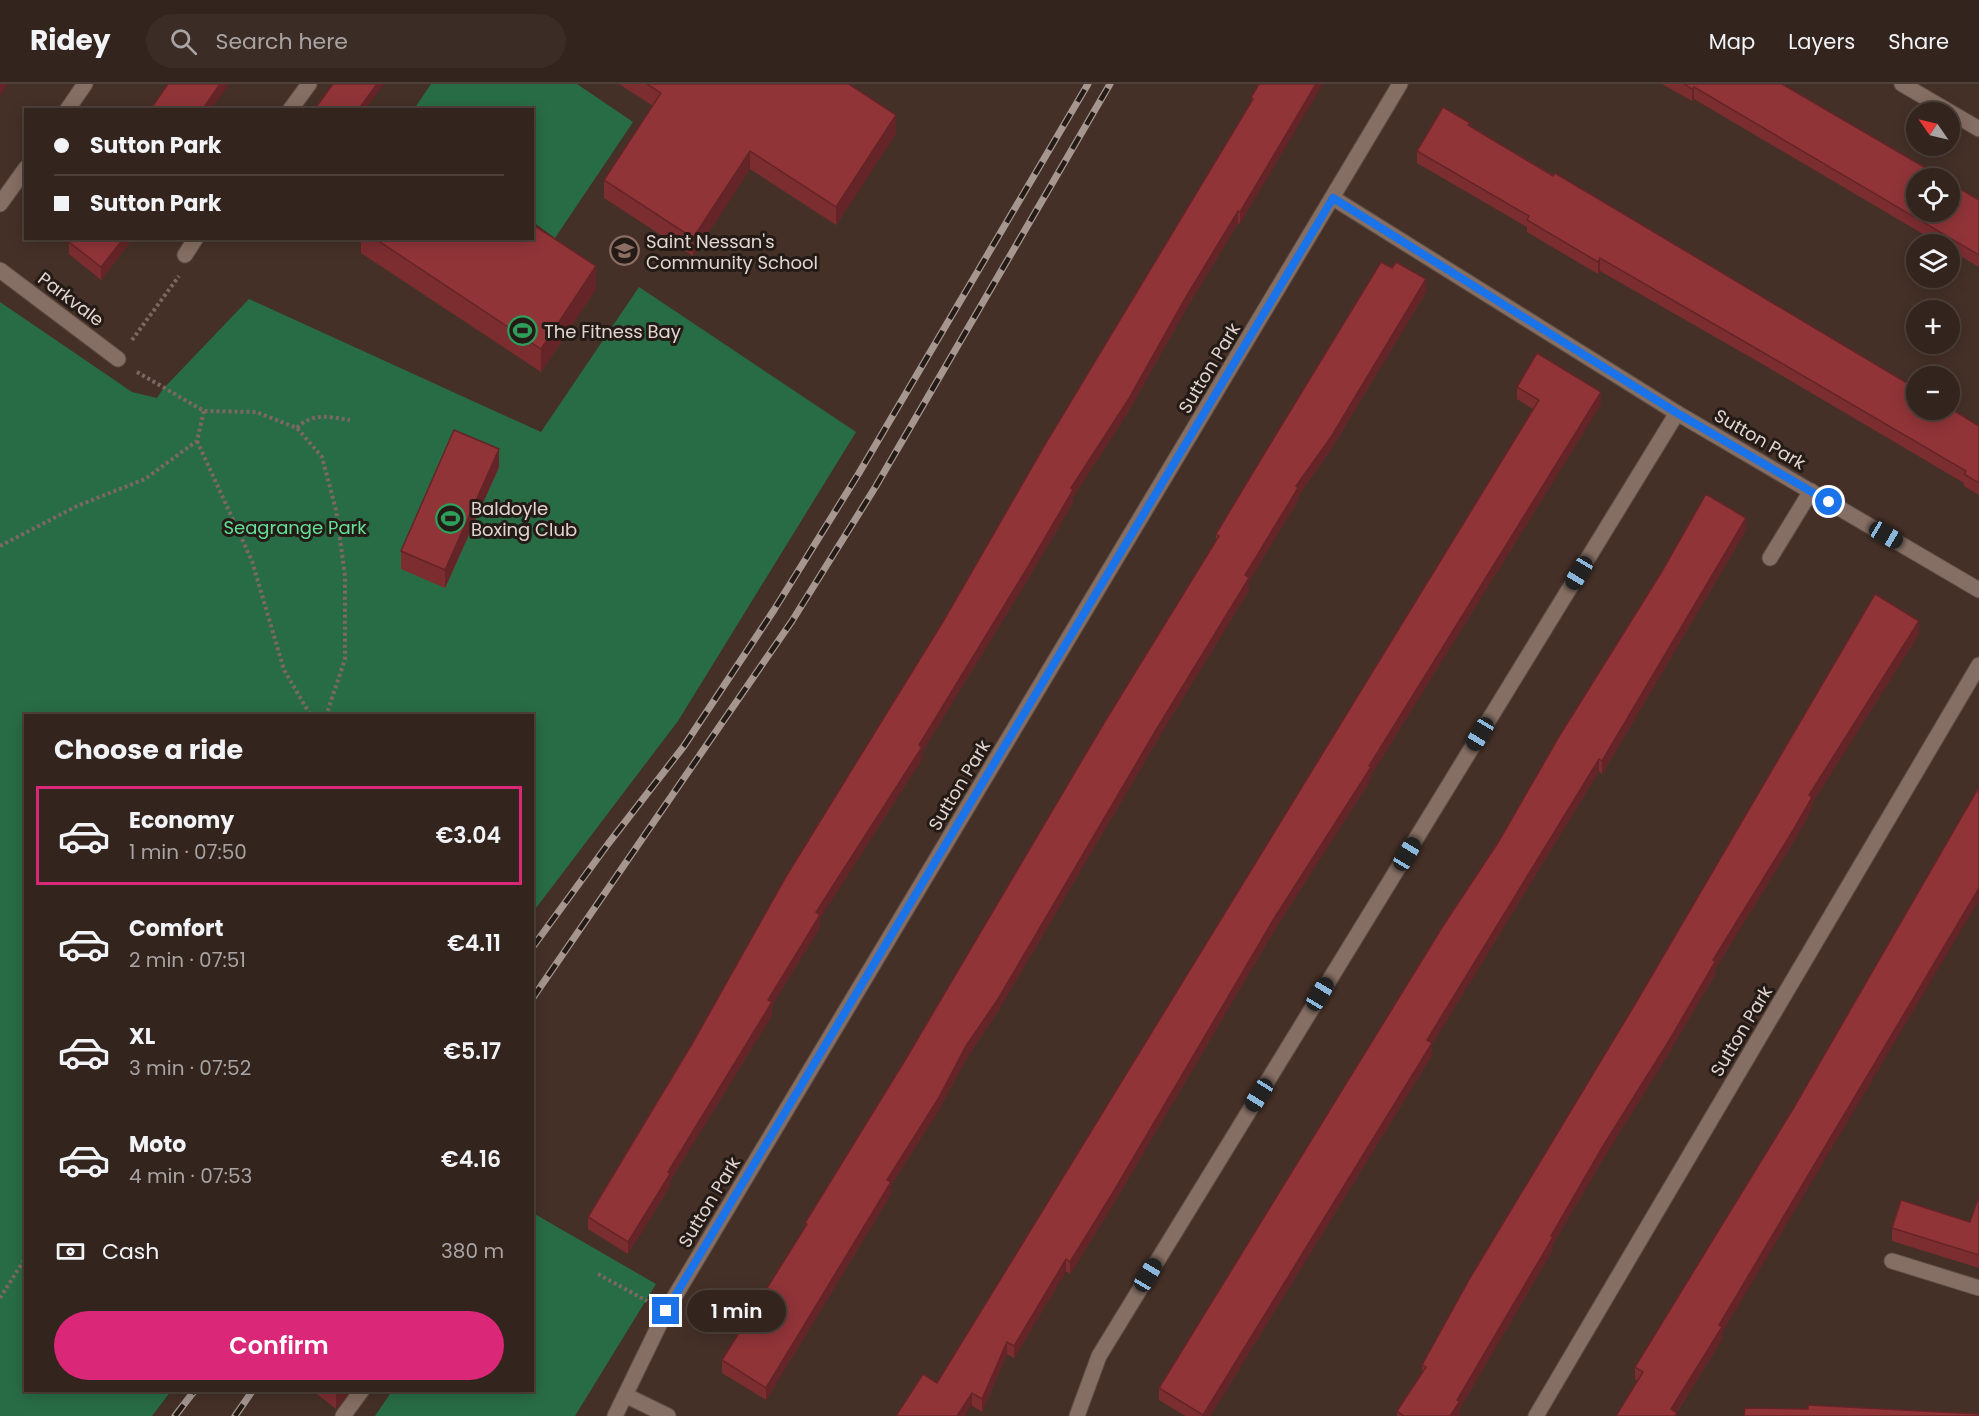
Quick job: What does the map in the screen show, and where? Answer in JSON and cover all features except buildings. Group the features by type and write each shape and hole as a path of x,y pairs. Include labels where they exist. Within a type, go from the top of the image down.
{"street":[{"path":"68,108 85,84"},
{"path":"291,108 309,84"},
{"name":"Sutton Park","path":"615,1416 627,1396 666,1311 1400,84"},
{"path":"1902,84 1979,129"},
{"path":"0,204 24,171"},
{"name":"Sutton Park","path":"1333,198 1677,413 1979,590"},
{"path":"185,255 195,240"},
{"name":"Parkvale","path":"0,270 118,359"},
{"path":"1077,1416 1099,1356 1677,413"},
{"path":"1770,558 1811,491"},
{"name":"Sutton Park","path":"1536,1416 1979,665"},
{"path":"1892,1261 1979,1288"},
{"path":"343,1416 361,1392"},
{"path":"627,1396 668,1416"}],"path":[{"path":"185,255 188,264 118,359 163,389 204,411 256,412 297,428 322,457 336,510 345,576 345,659 327,714"},
{"path":"204,411 197,441 252,561 284,670 310,714"},
{"path":"297,428 307,418 321,416 350,420"},
{"path":"0,546 77,506 145,479 197,441"},
{"path":"0,1298 24,1260"},
{"path":"598,1274 666,1311"}],"green space":[{"path":"431,84 577,84 633,122 555,238 534,223 534,108 415,108"},
{"name":"Seagrange Park","path":"639,287 856,432 678,721 534,911 534,714 24,714 24,1392 170,1392 152,1416 0,1416 0,302 132,392 157,398 249,299 541,432"},
{"path":"534,1214 656,1284 575,1416 375,1416 391,1392 534,1392"}],"railway":[{"path":"534,945 684,746 774,610 859,473 1088,84"},
{"path":"534,996 792,621 876,486 1110,84"},
{"path":"175,1416 193,1392"},
{"path":"235,1416 252,1392"}],"place":[{"name":"Saint Nessan's Community School","path":"625,251"},
{"name":"The Fitness Bay","path":"523,331"},
{"name":"Baldoyle Boxing Club","path":"450,518"}],"route":[{"path":"666,1311 1333,198 1677,413 1829,502"}]}
